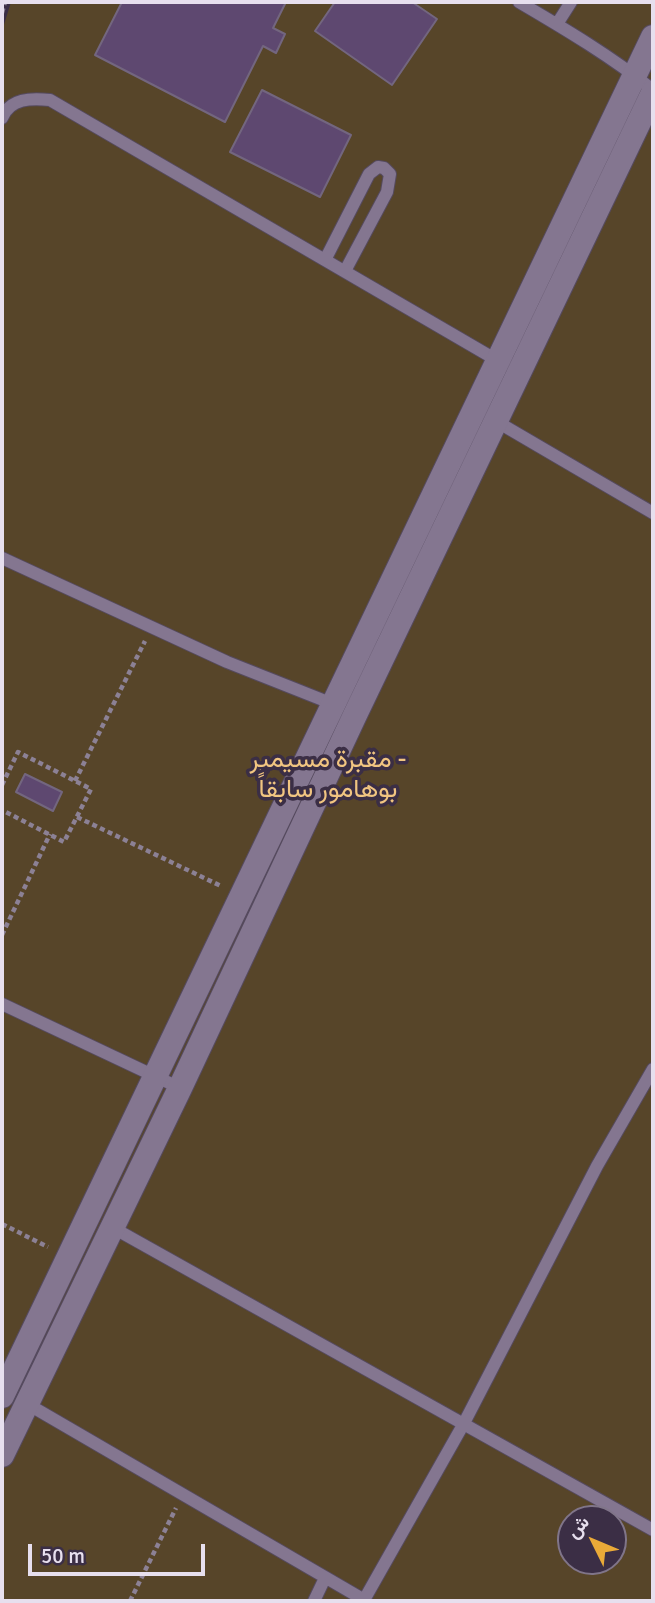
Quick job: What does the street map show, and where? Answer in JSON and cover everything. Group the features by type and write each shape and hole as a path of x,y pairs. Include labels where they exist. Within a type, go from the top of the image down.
{"street":[{"path":"3,1393 243,896 497,421 510,368 647,86 653,37"},
{"path":"2,1455 180,1088 475,409 510,368"}],"lane":[{"path":"519,2 557,24 647,86"},
{"path":"557,24 571,2"},
{"path":"2,118 4,111 19,101 33,98 50,100 510,368"},
{"path":"325,260 369,174 378,167 384,168 390,174 387,192 345,271"},
{"path":"475,409 653,513"},
{"path":"2,558 227,662 345,709"},
{"path":"2,1004 180,1088"},
{"path":"3,1393 26,1403 365,1601 463,1425 597,1166 653,1069"},
{"path":"90,1214 653,1530"},
{"path":"314,1601 325,1578"}],"path":[{"path":"2,13 5,2"},
{"path":"75,780 152,627"},
{"path":"2,785 18,752 91,789 64,842 2,810"},
{"path":"77,817 243,896"},
{"path":"2,935 50,834"},
{"path":"2,1224 69,1258"},
{"path":"130,1601 183,1495"}],"green space":[{"name":"مقبرة مسيمير - بوهامور سابقاً","path":"11,2 653,2 653,1601 2,1601 2,31"}],"building":[{"path":"122,2 286,2 273,28 285,34 276,53 263,46 225,122 95,55"},
{"path":"335,2 412,2 437,19 392,85 315,31"},
{"path":"262,90 351,135 320,197 230,152"},
{"path":"25,774 62,792 53,811 16,792"}]}
